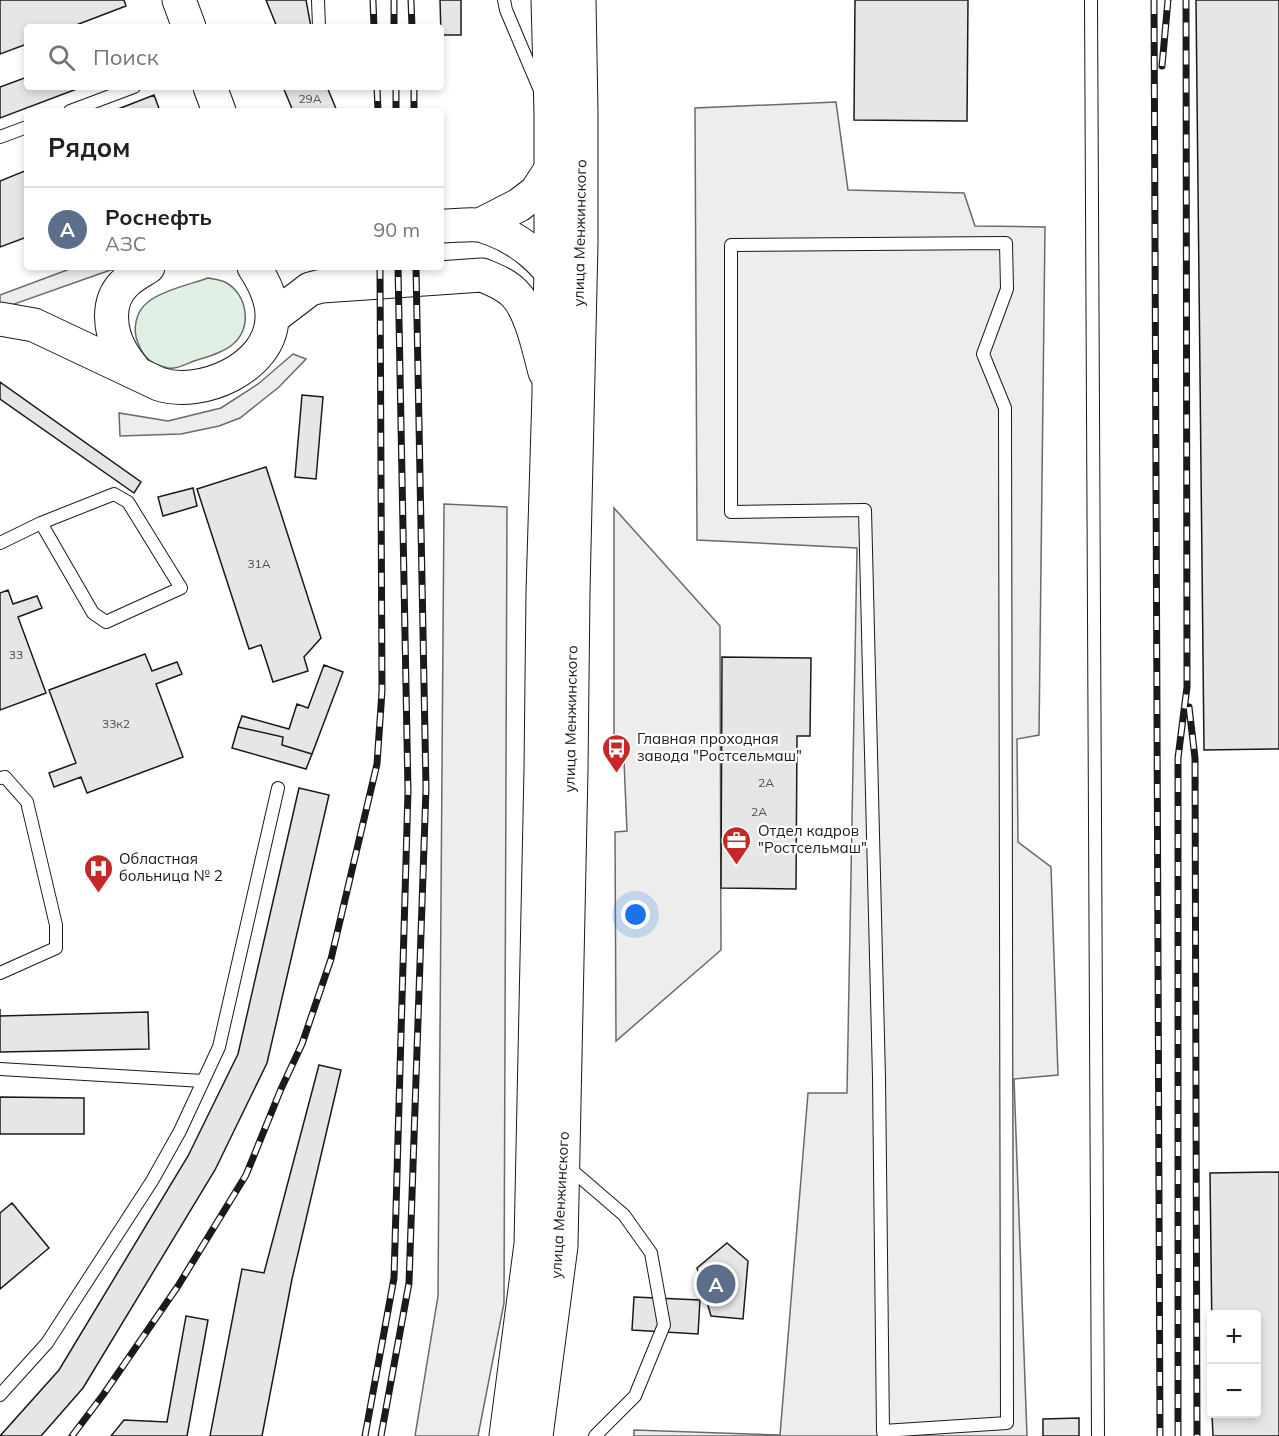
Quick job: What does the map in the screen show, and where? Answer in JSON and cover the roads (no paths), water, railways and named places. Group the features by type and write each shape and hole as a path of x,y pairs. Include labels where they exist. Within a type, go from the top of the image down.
{"main road":[{"path":"179,0 188,24"},
{"name":"улица Менжинского","path":"506,1436 531,1245 549,393 564,340 581,243 566,166 551,113 548,0"},
{"name":"улица Менжинского","path":"551,272 551,221 566,166 579,0"},
{"path":"444,254 481,239 566,166"},
{"path":"518,242 551,221"},
{"path":"444,227 481,239 518,242 540,259 561,286 570,304 564,340"},
{"path":"481,239 529,283 539,306 564,340"},
{"path":"136,372 121,352 111,315 115,295 124,283 144,270"},
{"path":"0,319 34,325 151,381 169,387 201,386 244,366 256,357 263,346 268,335 271,307 255,270"},
{"path":"271,307 308,270"},
{"path":"271,307 322,286 482,275 501,282 516,294 528,316 537,342 549,393"},
{"name":"улица Менжинского","path":"536,1436 561,1246 564,340"}],"lane":[{"path":"318,0 319,24"},
{"path":"504,0 506,10 551,113"},
{"path":"1090,0 1098,1436"},
{"path":"78,108 126,90"},
{"path":"0,137 24,128"},
{"path":"1006,243 1007,289 983,354 1005,408 1007,1424 883,1433 879,1078 865,510 731,512 731,245 1006,243"},
{"path":"0,543 41,523 114,494 128,502 181,588 106,622 93,613 41,523"},
{"path":"0,778 5,777 27,802 56,925 56,948 0,973"},
{"path":"0,1395 47,1343 152,1181 180,1131 219,1047 278,788"},
{"path":"0,1069 203,1081"},
{"path":"563,1162 624,1215 651,1252 664,1324 635,1396 595,1436"}],"railway":[{"path":"373,0 374,24"},
{"path":"394,0 394,24"},
{"path":"411,0 412,24"},
{"path":"1154,0 1160,1436"},
{"path":"1162,66 1168,0"},
{"path":"1178,1436 1178,758 1187,687 1186,0"},
{"path":"377,90 378,108"},
{"path":"396,90 396,108"},
{"path":"414,90 414,108"},
{"path":"72,1436 178,1286 246,1175 302,1044 331,959 377,764 382,691 380,270"},
{"path":"365,1436 394,1278 408,791 398,270"},
{"path":"381,1436 409,1283 426,788 416,270"},
{"path":"1189,707 1195,758 1197,1436"}],"place":[{"name":"Главная проходная завода \"Ростсельмаш\"","path":"616,774"},
{"name":"Отдел кадров \"Ростсельмаш\"","path":"737,866"},
{"name":"Областная больница № 2","path":"98,894"},
{"name":"Роснефть","path":"716,1284"}]}
